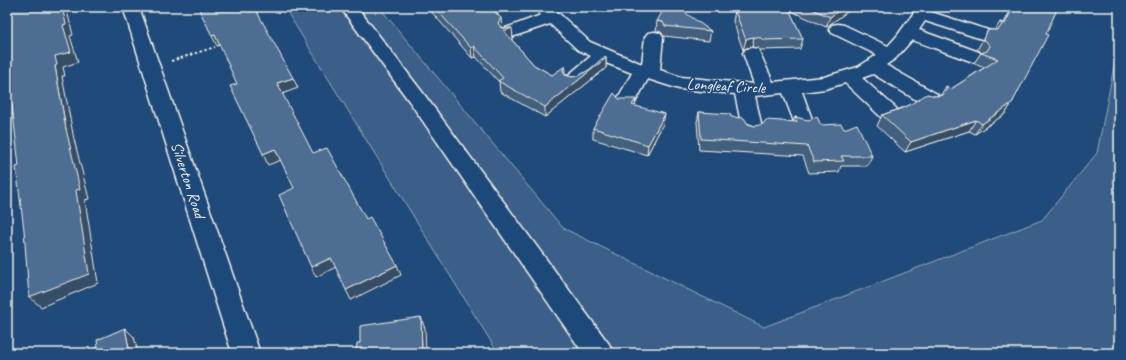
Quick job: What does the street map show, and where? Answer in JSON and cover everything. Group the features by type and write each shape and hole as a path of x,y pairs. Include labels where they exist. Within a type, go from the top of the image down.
{"street":[{"name":"Silverton Road","path":"131,7 246,353"},
{"path":"348,7 416,97 599,353"},
{"path":"509,33 552,11"},
{"name":"Longleaf Circle","path":"552,11 584,46 646,72 679,83 744,89 766,89 825,83 865,71 890,54 923,11"},
{"path":"923,11 985,35"},
{"path":"838,30 890,54"},
{"path":"908,32 973,56"},
{"path":"625,103 646,72 654,37"},
{"path":"752,53 766,89"},
{"path":"573,81 604,55"},
{"path":"873,66 930,99"},
{"path":"849,76 889,113"},
{"path":"790,86 803,122"},
{"path":"744,89 752,128"}],"path":[{"path":"151,68 215,47"}],"shaded area":[{"path":"284,7 379,7 563,228 764,327 1042,220 1097,153 1119,41 1119,353 498,353"}],"building":[{"path":"7,7 62,7 66,24 63,25 71,52 55,56 57,65 55,66 66,129 80,189 76,190 89,274 29,297 24,230 16,167 19,166 12,105 7,106"},
{"path":"198,7 247,7 250,12 256,10 293,78 277,83 313,153 327,148 366,219 370,217 397,265 346,290 331,258 311,267 279,195 294,188 275,149 263,154 230,86 237,84 215,35 212,36"},
{"path":"434,7 490,7 501,18 498,23 501,28 512,28 504,31 534,65 552,75 565,66 563,70 565,75 572,77 578,76 589,70 605,56 606,58 545,107 498,81 503,78 474,46 471,48"},
{"path":"665,7 677,7 711,31 665,26 663,22 657,21"},
{"path":"741,7 788,7 803,39 763,40 761,38 754,37 746,40 735,11"},
{"path":"807,7 844,7 830,17"},
{"path":"1013,7 1058,7 1046,34 1048,35 1012,103 982,124 976,120 911,142 882,115 906,107 927,94 936,96 943,95 947,89 946,86 951,89 998,59 981,53 987,51 990,46 983,39 988,30 998,30 1002,25 1000,22 1005,24"},
{"path":"614,93 619,99 636,99 632,105 665,114 648,145 593,128"},
{"path":"699,112 730,114 731,117 744,118 748,124 755,126 763,124 766,120 797,122 795,117 808,120 817,117 821,125 841,124 844,129 857,124 872,156 841,156 844,161 814,162 807,146 701,139"},
{"path":"421,317 422,353 356,353 357,343 360,343 360,326"},
{"path":"125,328 130,353 84,353 98,347 97,340"}]}
